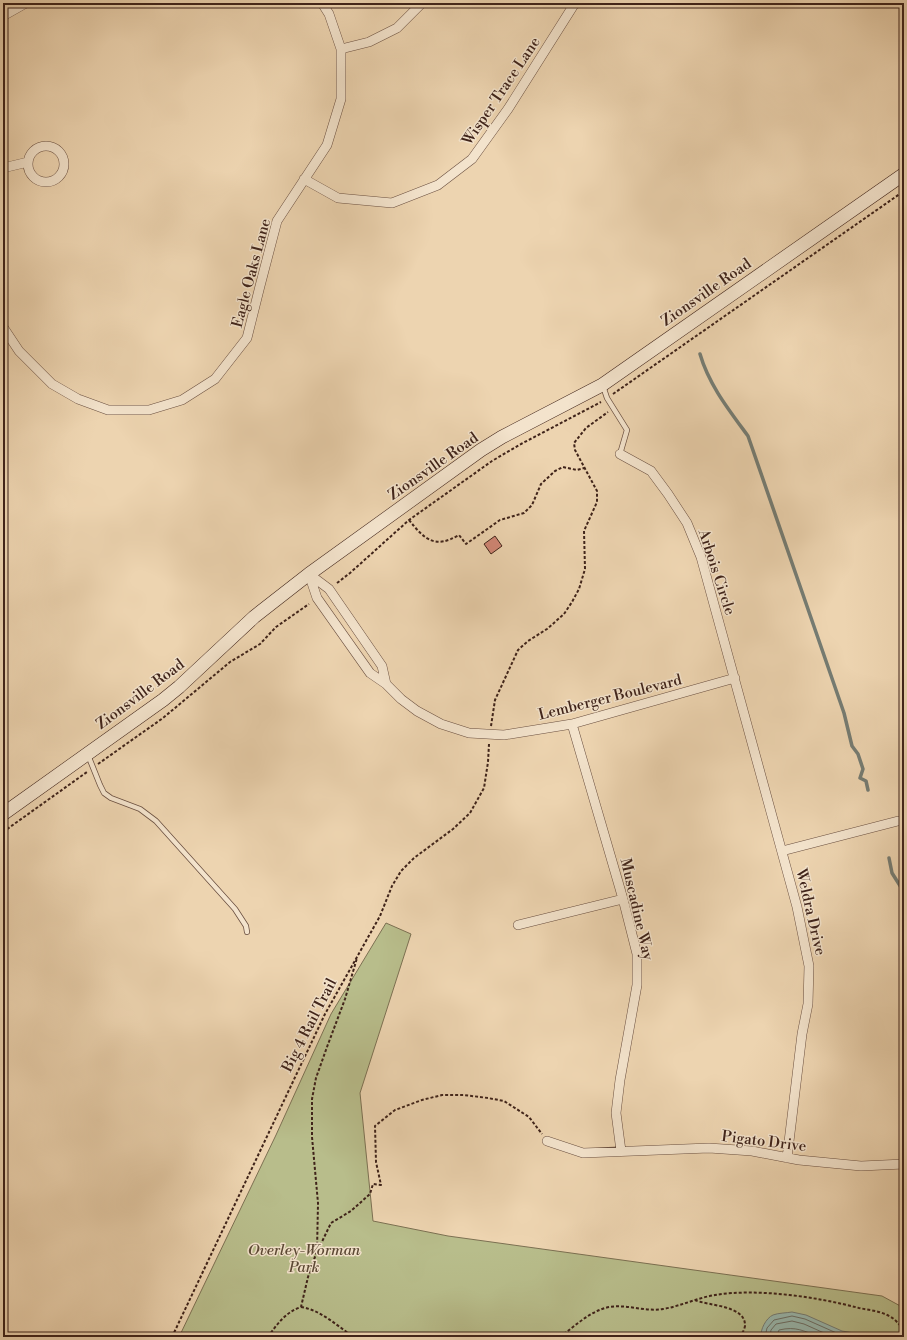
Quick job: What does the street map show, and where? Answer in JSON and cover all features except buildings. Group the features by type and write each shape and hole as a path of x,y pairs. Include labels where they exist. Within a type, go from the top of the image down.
{"main road":[{"name":"Zionsville Road","path":"3,814 163,700 254,617 309,574 481,450 502,437 602,385 904,174"}],"street":[{"path":"3,16 26,3"},
{"name":"Eagle Oaks Lane","path":"3,327 20,351 52,384 78,399 108,410 149,410 182,400 215,379 248,338 260,286 278,221 327,145 341,99 341,49 329,14 322,3"},
{"path":"341,49 369,42 397,28 422,3"},
{"name":"Wisper Trace Lane","path":"304,179 338,198 392,203 438,186 472,159 508,108 575,3"},
{"path":"50,146 61,153 65,164 61,176 52,182 46,183 40,182 31,174 28,168 28,162 33,151 38,148 50,146"},
{"path":"3,168 28,162"},
{"name":"Arbois Circle","path":"620,454 651,471 687,524 701,557 735,678"},
{"path":"309,574 329,589 382,666 386,684"},
{"name":"Lemberger Boulevard","path":"309,574 317,598 370,673 386,684 401,699 417,711 441,724 469,733 504,735 572,724 735,678"},
{"name":"Weldra Drive","path":"735,678 797,907 809,966 808,1004 802,1034 787,1158"},
{"name":"Muscadine Way","path":"572,724 624,899 637,954 637,985 620,1080 616,1113 621,1151"},
{"path":"782,851 898,821"},
{"path":"518,925 624,899"},
{"name":"Pigato Drive","path":"548,1141 583,1153 709,1148 752,1151 787,1158 861,1166 904,1164"}],"lane":[{"path":"602,385 627,430 620,454"},
{"path":"87,754 104,793 111,798 140,809 156,821 235,909 246,926 248,932"}],"path":[{"path":"491,724 496,700 518,650 528,641 547,629 564,614 579,589 585,569 584,530 597,502 597,491 575,450 574,443 586,428 614,408"},
{"path":"409,520 419,533 436,542 444,542 459,535 466,544 500,520 524,513 532,505 541,484 556,471 563,467 577,470 584,468"},
{"path":"343,579 409,520 421,512"},
{"name":"Big 4 Rail Trail","path":"172,1337 325,1014 380,916 392,886 401,871 414,858 453,829 470,813 484,788 489,745"},
{"path":"317,1251 318,1203 312,1137 312,1099 316,1078 324,1053 345,999 359,953"},
{"path":"301,1307 308,1277 317,1251 331,1223 351,1211 370,1194 373,1184 381,1185 376,1162 375,1126 395,1110 442,1094 504,1101 529,1117 548,1141"},
{"path":"560,1337 586,1317 609,1307 624,1306 662,1310 716,1294 744,1292 776,1294 832,1301 882,1313 897,1321 904,1330"},
{"path":"693,1300 702,1304 735,1310 745,1323 742,1334 738,1337"},
{"path":"268,1337 278,1323 288,1314 301,1307 310,1308 323,1315 354,1337"}],"green space":[{"name":"Overley-Worman Park","path":"386,923 411,934 360,1093 373,1221 448,1236 882,1296 904,1308 904,1337 179,1337 276,1135 331,1014"}],"water":[{"path":"792,1312 806,1315 842,1331 866,1335 868,1337 761,1337 761,1331 764,1324 770,1317 777,1314"}],"waterway":[{"path":"700,354 714,387 748,436 844,713 852,746 858,754 863,769 860,778 866,781 868,790"},
{"path":"889,858 892,873 904,892"}]}
